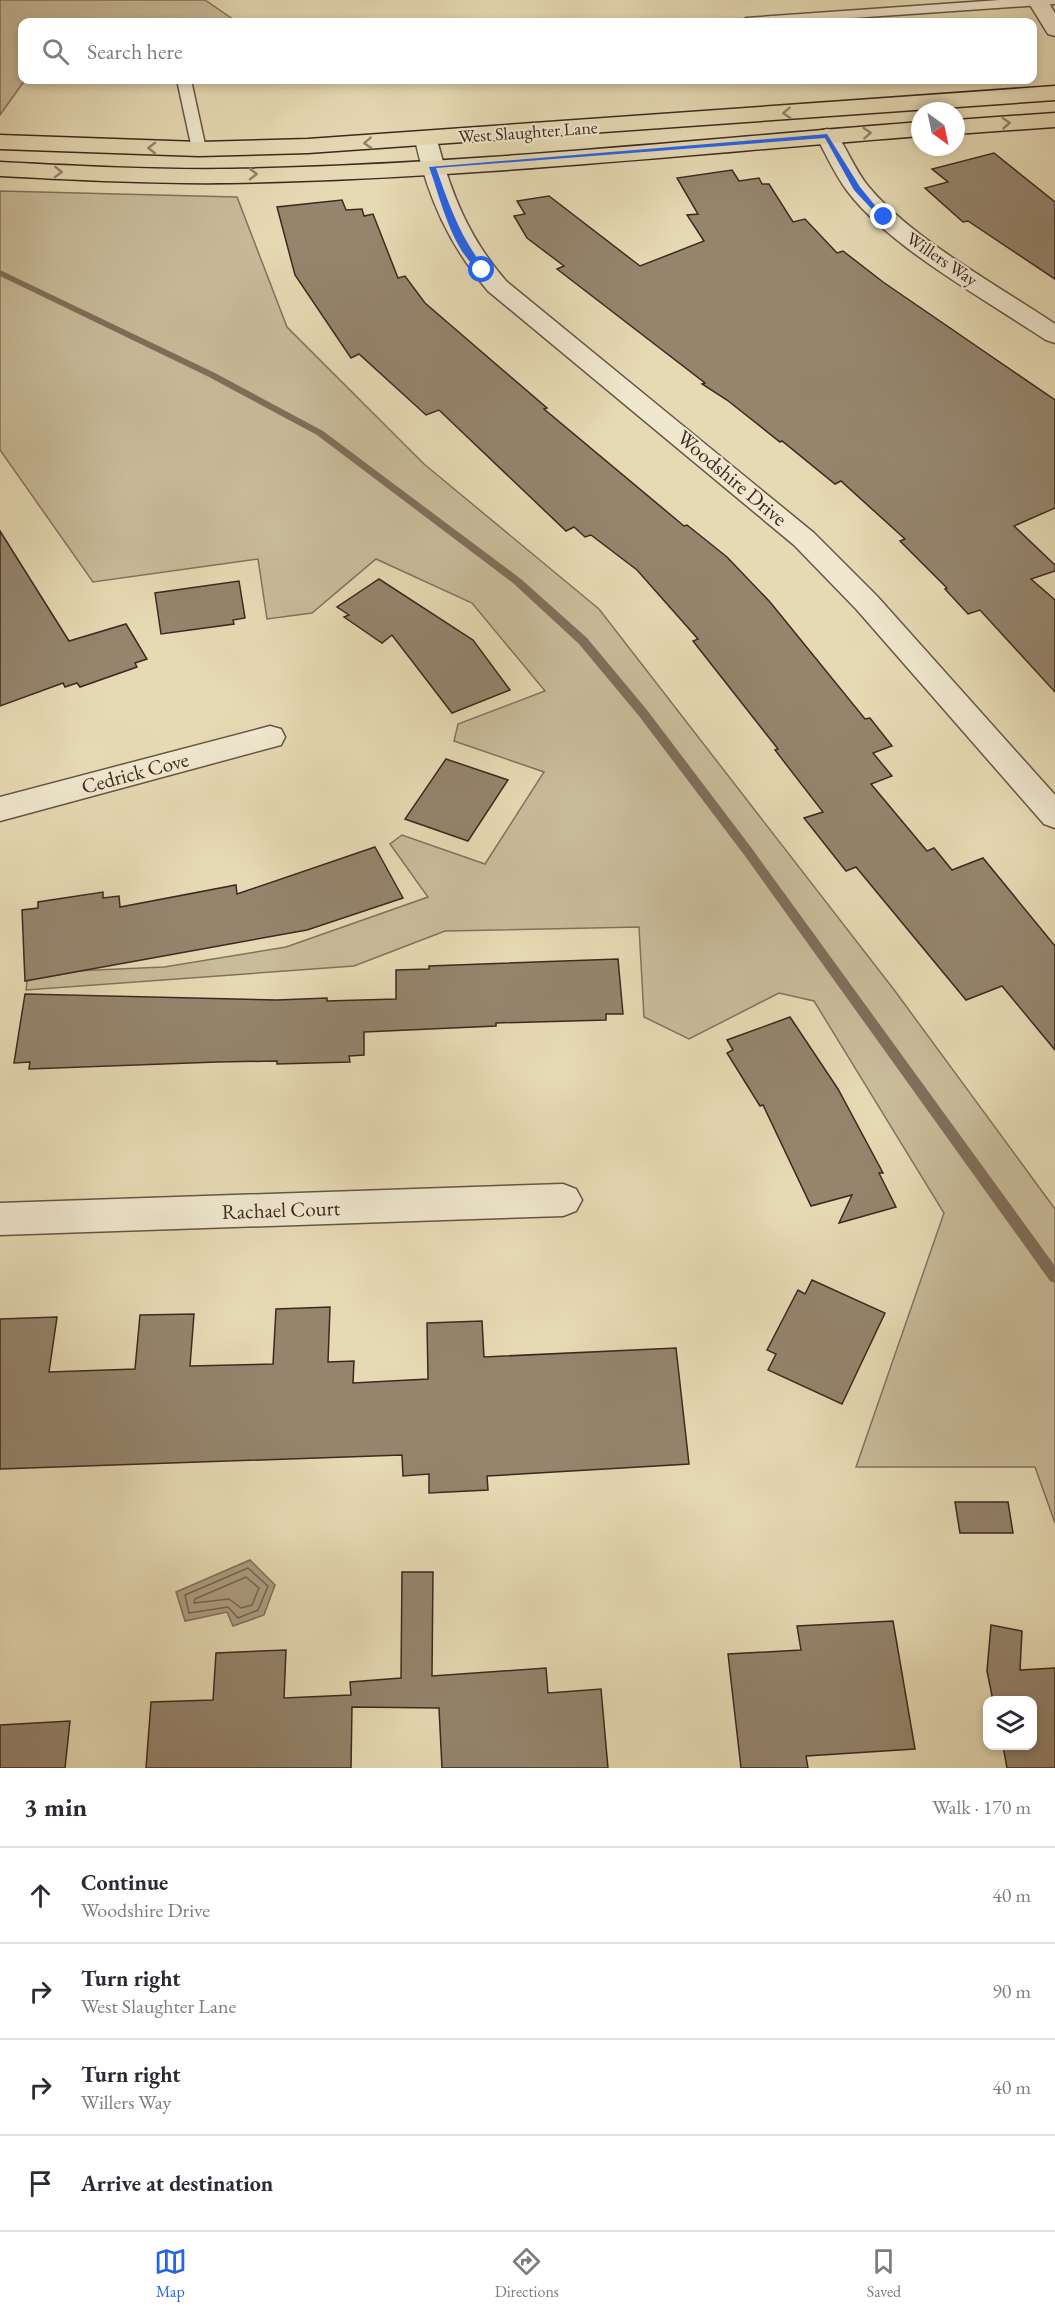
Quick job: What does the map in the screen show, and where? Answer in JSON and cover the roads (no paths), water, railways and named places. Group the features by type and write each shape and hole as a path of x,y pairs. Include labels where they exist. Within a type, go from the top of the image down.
{"main road":[{"name":"West Slaughter Lane","path":"0,142 199,149 426,140 1055,93"},
{"path":"965,126 1055,120"},
{"name":"West Slaughter Lane","path":"0,169 244,174 432,167 911,130"}],"street":[{"path":"1043,1 1055,30"},
{"name":"Willers Way","path":"827,136 857,188 884,217 926,249 1055,335"},
{"name":"Woodshire Drive","path":"426,140 432,167 454,229 467,251 497,286 804,539 867,603 1055,816"},
{"name":"Cedrick Cove","path":"0,809 270,736"},
{"name":"Rachael Court","path":"0,1219 563,1200"}],"lane":[{"path":"803,18 1043,1"},
{"path":"185,84 199,149"}],"water":[{"path":"250,1560 275,1585 264,1615 233,1626 227,1612 185,1621 176,1592"}],"waterway":[{"path":"0,273 212,375 320,433 517,581 583,641 643,713 749,853 1055,1277"}]}
